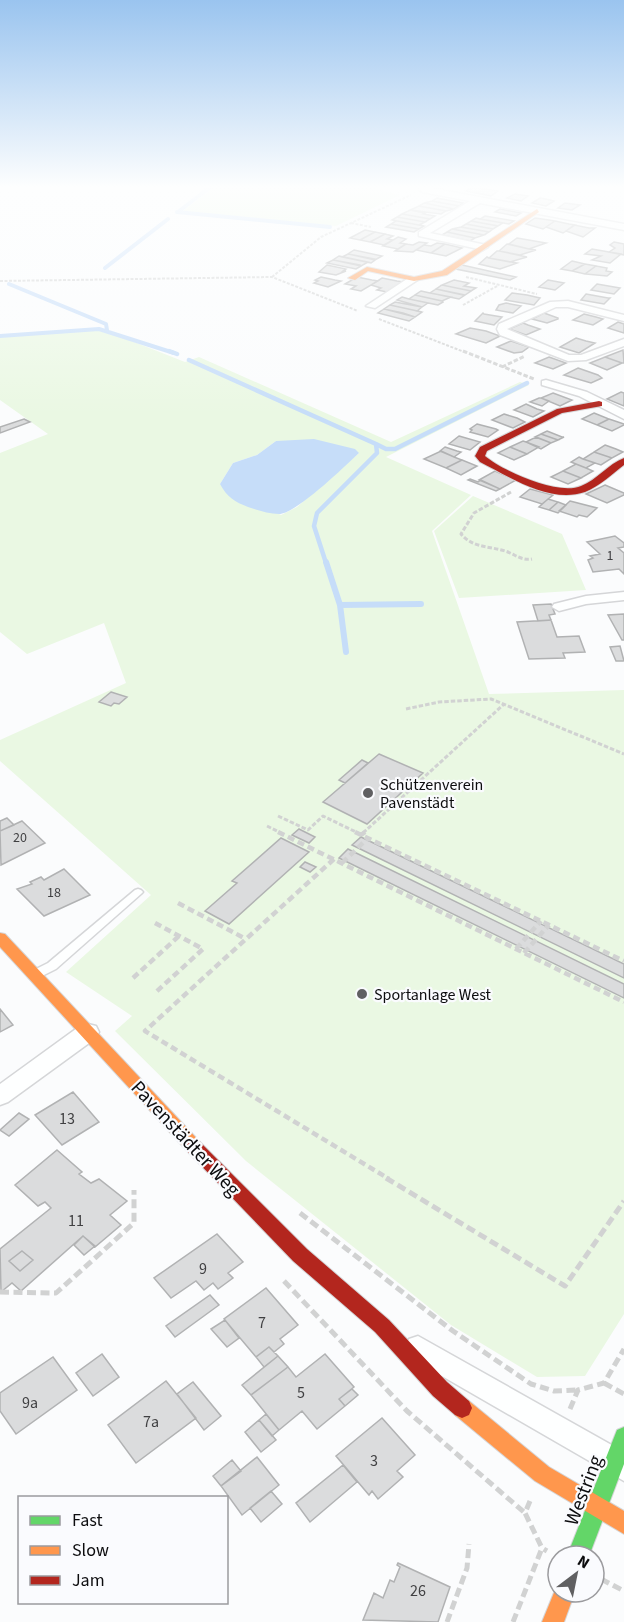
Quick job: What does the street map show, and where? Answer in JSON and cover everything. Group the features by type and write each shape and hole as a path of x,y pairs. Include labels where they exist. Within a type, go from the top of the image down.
{"street":[{"path":"352,278 367,268 414,279 444,273 458,264"},
{"path":"370,311 414,279"},
{"path":"624,318 568,304 554,304 503,326 502,329 504,333 568,358 582,358 624,342"},
{"path":"546,383 583,394 624,415"},
{"path":"599,404 560,411 481,452 480,456 559,491 578,491 624,461"},
{"path":"559,607 586,600 624,596"},
{"name":"Pavenstädter Weg","path":"0,938 240,1196 300,1255 382,1326 440,1389 542,1474 624,1523"},
{"path":"0,1096 88,1032"},
{"name":"Pavenstädter Weg","path":"382,1326 451,1368 621,1455"},
{"name":"Westring","path":"583,1544 621,1455"},
{"path":"553,1622 560,1604"}],"lane":[{"path":"34,975 52,966 138,892"}],"path":[{"path":"272,277 288,264"},
{"path":"444,273 551,298 554,304"},
{"path":"0,281 272,277 358,311"},
{"path":"463,305 500,285"},
{"path":"370,311 546,383"},
{"path":"532,481 474,513 461,534 472,543 504,551 525,561 532,559"},
{"path":"406,709 439,702 491,699 624,754"},
{"path":"361,835 503,705"},
{"path":"278,816 308,830 323,816 624,961"},
{"path":"267,826 624,1002"},
{"path":"342,863 368,838"},
{"path":"334,859 145,1031 566,1286 624,1201"},
{"path":"178,903 246,939"},
{"path":"516,949 541,921"},
{"path":"155,923 203,949 156,992"},
{"path":"524,953 549,925"},
{"path":"133,978 180,936"},
{"path":"0,1292 56,1293 134,1223 134,1190"},
{"path":"298,1212 453,1331 531,1384 554,1391 578,1390 604,1383 624,1394"},
{"path":"604,1383 624,1349"},
{"path":"571,1405 578,1390"},
{"path":"513,1622 542,1548 525,1513 533,1493"},
{"path":"447,1622 467,1568 470,1544"},
{"path":"606,1582 624,1591"}],"green space":[{"path":"96,330 119,336 185,362 199,357 391,442 520,382 529,385 386,457 471,495 432,531 489,694 624,690 624,1314 585,1376 537,1377 451,1325 246,1161 115,1031 132,1016 66,972 151,895 0,761 0,740 126,683 104,623 27,654 0,632 0,453 48,434 0,400 0,337","holes":["276,441 359,453 297,507 281,515 220,484 233,463 257,455"]},
{"path":"473,496 562,534 586,590 459,598 434,531"}],"water":[{"path":"314,439 355,449 359,453 320,488 287,512 271,513 243,505 229,496 220,484 233,463 257,455 276,441"}],"building":[{"path":"330,264 361,266 356,269"},
{"path":"479,264 515,264 500,269"},
{"path":"568,264 585,264 572,271 561,269"},
{"path":"585,264 596,266 585,274 572,271"},
{"path":"327,265 346,269 343,271 346,271 336,275 319,272"},
{"path":"462,265 516,277 510,280 456,269"},
{"path":"596,266 607,268 606,271 612,272 607,276 585,274"},
{"path":"321,277 341,281 328,287 314,283"},
{"path":"357,277 378,281 361,291 351,289 356,286 345,284"},
{"path":"382,278 404,282 387,292 377,290 381,288 371,285"},
{"path":"454,280 469,283 464,286 476,288 471,291 442,285"},
{"path":"548,280 564,283 555,290 539,287"},
{"path":"597,284 620,288 614,294 591,290"},
{"path":"442,285 471,291 465,295 436,289"},
{"path":"436,289 465,295 459,299 430,293"},
{"path":"421,291 451,297 442,301 415,295"},
{"path":"512,293 540,298 534,305 505,300"},
{"path":"586,294 610,298 604,304 581,300"},
{"path":"415,295 443,302 438,305 409,299"},
{"path":"402,297 438,305 428,303 422,307 397,300"},
{"path":"395,302 422,307 417,311 390,305"},
{"path":"506,303 521,306 513,313 496,310 499,305"},
{"path":"390,305 422,312 415,317 384,309"},
{"path":"384,309 415,317 409,321 378,313"},
{"path":"483,313 502,317 494,325 475,321"},
{"path":"544,313 558,319 547,323 532,319"},
{"path":"584,314 603,319 593,325 573,320"},
{"path":"618,322 624,324 624,333 608,328"},
{"path":"523,323 540,329 526,335 509,329"},
{"path":"470,328 500,336 486,343 456,334"},
{"path":"576,338 595,343 579,353 560,347"},
{"path":"511,341 529,347 522,352 514,353 497,347"},
{"path":"623,350 624,363 605,357"},
{"path":"549,357 566,363 553,369 535,363"},
{"path":"605,357 622,363 607,370 590,363"},
{"path":"578,368 602,378 591,383 564,375"},
{"path":"621,392 624,393 624,406 607,399"},
{"path":"553,393 572,400 560,406 541,398"},
{"path":"539,398 549,401 542,406 530,402"},
{"path":"526,404 544,411 533,417 514,410"},
{"path":"594,413 609,419 597,425 582,419"},
{"path":"504,414 525,422 513,428 492,420"},
{"path":"24,419 30,422 0,433 0,427"},
{"path":"609,419 624,425 612,431 597,425"},
{"path":"477,424 498,430 488,437 470,432 472,430 470,429"},
{"path":"547,431 564,437 558,440 541,434"},
{"path":"541,434 558,440 551,443 535,437"},
{"path":"459,436 480,442 470,450 449,444"},
{"path":"536,437 551,443 541,449 526,442"},
{"path":"523,441 539,447 527,454 510,447"},
{"path":"605,445 623,452 612,458 594,452"},
{"path":"445,447 461,452 454,457 440,451"},
{"path":"510,447 527,454 514,460 498,453"},
{"path":"441,451 462,460 446,468 424,459"},
{"path":"594,452 612,458 601,465 583,459"},
{"path":"579,457 595,463 586,468 571,462"},
{"path":"462,460 477,466 461,475 446,468"},
{"path":"576,464 593,471 581,478 563,471"},
{"path":"495,471 516,480 500,489 479,480"},
{"path":"563,471 581,478 568,484 551,477"},
{"path":"468,480 478,482 481,480 500,489 496,491"},
{"path":"605,485 624,495 607,503 586,494"},
{"path":"530,489 553,495 542,504 520,497"},
{"path":"548,499 558,502 549,510 539,507"},
{"path":"570,501 597,508 587,517 579,515 577,517 559,511"},
{"path":"558,502 566,505 558,513 549,510"},
{"path":"615,536 624,543 624,547 618,548 624,553 624,574 619,569 593,572 588,560 593,558 590,556 600,554 587,542"},
{"path":"551,604 555,614 549,615 551,620 538,621 533,605"},
{"path":"624,614 624,640 622,640 608,615"},
{"path":"551,620 557,637 579,636 585,652 563,653 565,658 529,659 517,622"},
{"path":"620,646 624,661 616,661 610,647"},
{"path":"111,692 127,697 119,704 114,703 111,706 99,702"},
{"name":"Schützenverein Pavenstädt","path":"379,754 423,773 367,824 323,802"},
{"path":"362,760 368,763 345,783 339,780"},
{"path":"7,818 14,825 0,831 0,821"},
{"path":"22,821 45,843 1,865 0,831"},
{"path":"299,829 315,837 309,843 292,835"},
{"path":"361,837 624,964 624,978 352,845"},
{"path":"281,838 309,852 229,924 205,911 237,883 232,881"},
{"path":"348,849 624,984 624,998 339,858"},
{"path":"305,862 316,867 310,872 300,867"},
{"path":"64,869 90,895 44,916 17,889 32,884 30,882 41,877 44,880"},
{"path":"0,1009 13,1025 0,1032"},
{"path":"73,1092 99,1122 62,1145 35,1115"},
{"path":"19,1113 29,1119 9,1136 0,1130"},
{"path":"57,1150 82,1172 79,1174 91,1183 99,1179 127,1201 110,1215 121,1225 95,1247 83,1236 21,1291 12,1283 1,1292 0,1249 51,1208 45,1202 38,1206 15,1185"},
{"path":"217,1234 243,1262 228,1273 233,1278 218,1289 213,1283 204,1290 196,1281 171,1298 154,1278"},
{"path":"83,1236 95,1246 84,1255 74,1245"},
{"path":"22,1251 33,1260 20,1271 9,1261"},
{"path":"266,1288 298,1325 280,1339 284,1344 274,1352 269,1347 256,1357 224,1319"},
{"path":"210,1295 219,1305 175,1337 166,1326"},
{"path":"225,1320 239,1338 227,1347 211,1329"},
{"path":"269,1347 278,1356 264,1367 256,1357"},
{"path":"102,1354 119,1377 93,1396 76,1373"},
{"path":"325,1354 354,1387 339,1399 345,1406 317,1429 302,1411 279,1430 251,1395 288,1367 296,1377"},
{"path":"278,1356 288,1367 251,1395 242,1385"},
{"path":"53,1357 77,1390 16,1434 0,1411 0,1393"},
{"path":"166,1381 196,1418 136,1463 108,1425"},
{"path":"193,1382 221,1416 204,1430 177,1394"},
{"path":"352,1389 358,1395 345,1406 339,1399"},
{"path":"266,1414 279,1430 272,1436 259,1420"},
{"path":"382,1418 415,1455 397,1471 403,1477 378,1499 372,1491 369,1495 336,1456"},
{"path":"259,1420 276,1440 261,1452 245,1432"},
{"path":"257,1457 279,1485 242,1515 221,1486"},
{"path":"232,1460 241,1471 221,1486 213,1476"},
{"path":"343,1465 357,1482 310,1522 296,1503"},
{"path":"271,1491 282,1504 261,1522 250,1508"},
{"path":"398,1563 450,1587 438,1622 363,1620 374,1593 383,1598 390,1580 394,1582 400,1567"}],"waterway":[{"path":"105,268 111,264"},
{"path":"9,284 106,324 107,330"},
{"path":"0,336 99,329 174,353"},
{"path":"169,351 177,354"},
{"path":"189,360 376,444"},
{"path":"376,444 386,449 395,449 527,383"},
{"path":"326,563 314,526 317,513 377,453 376,444"},
{"path":"326,562 340,605"},
{"path":"340,605 421,604"},
{"path":"340,605 346,652"}],"traffic: fast":[{"path":"583,1544 624,1437"}],"traffic: slow":[{"path":"352,278 367,269 414,279 444,273 458,264"},
{"path":"0,938 194,1147"},
{"path":"462,1408 542,1474 624,1523"},
{"path":"553,1622 560,1604"}],"traffic: jam":[{"path":"599,404 560,411 483,449 480,456 483,460 531,483 544,488 570,492 581,490 592,484 624,461"},
{"path":"194,1147 300,1255 382,1326 440,1389 462,1408"}],"place":[{"name":"Schützenverein Pavenstädt","path":"368,793"},
{"name":"Sportanlage West","path":"362,994"}]}
